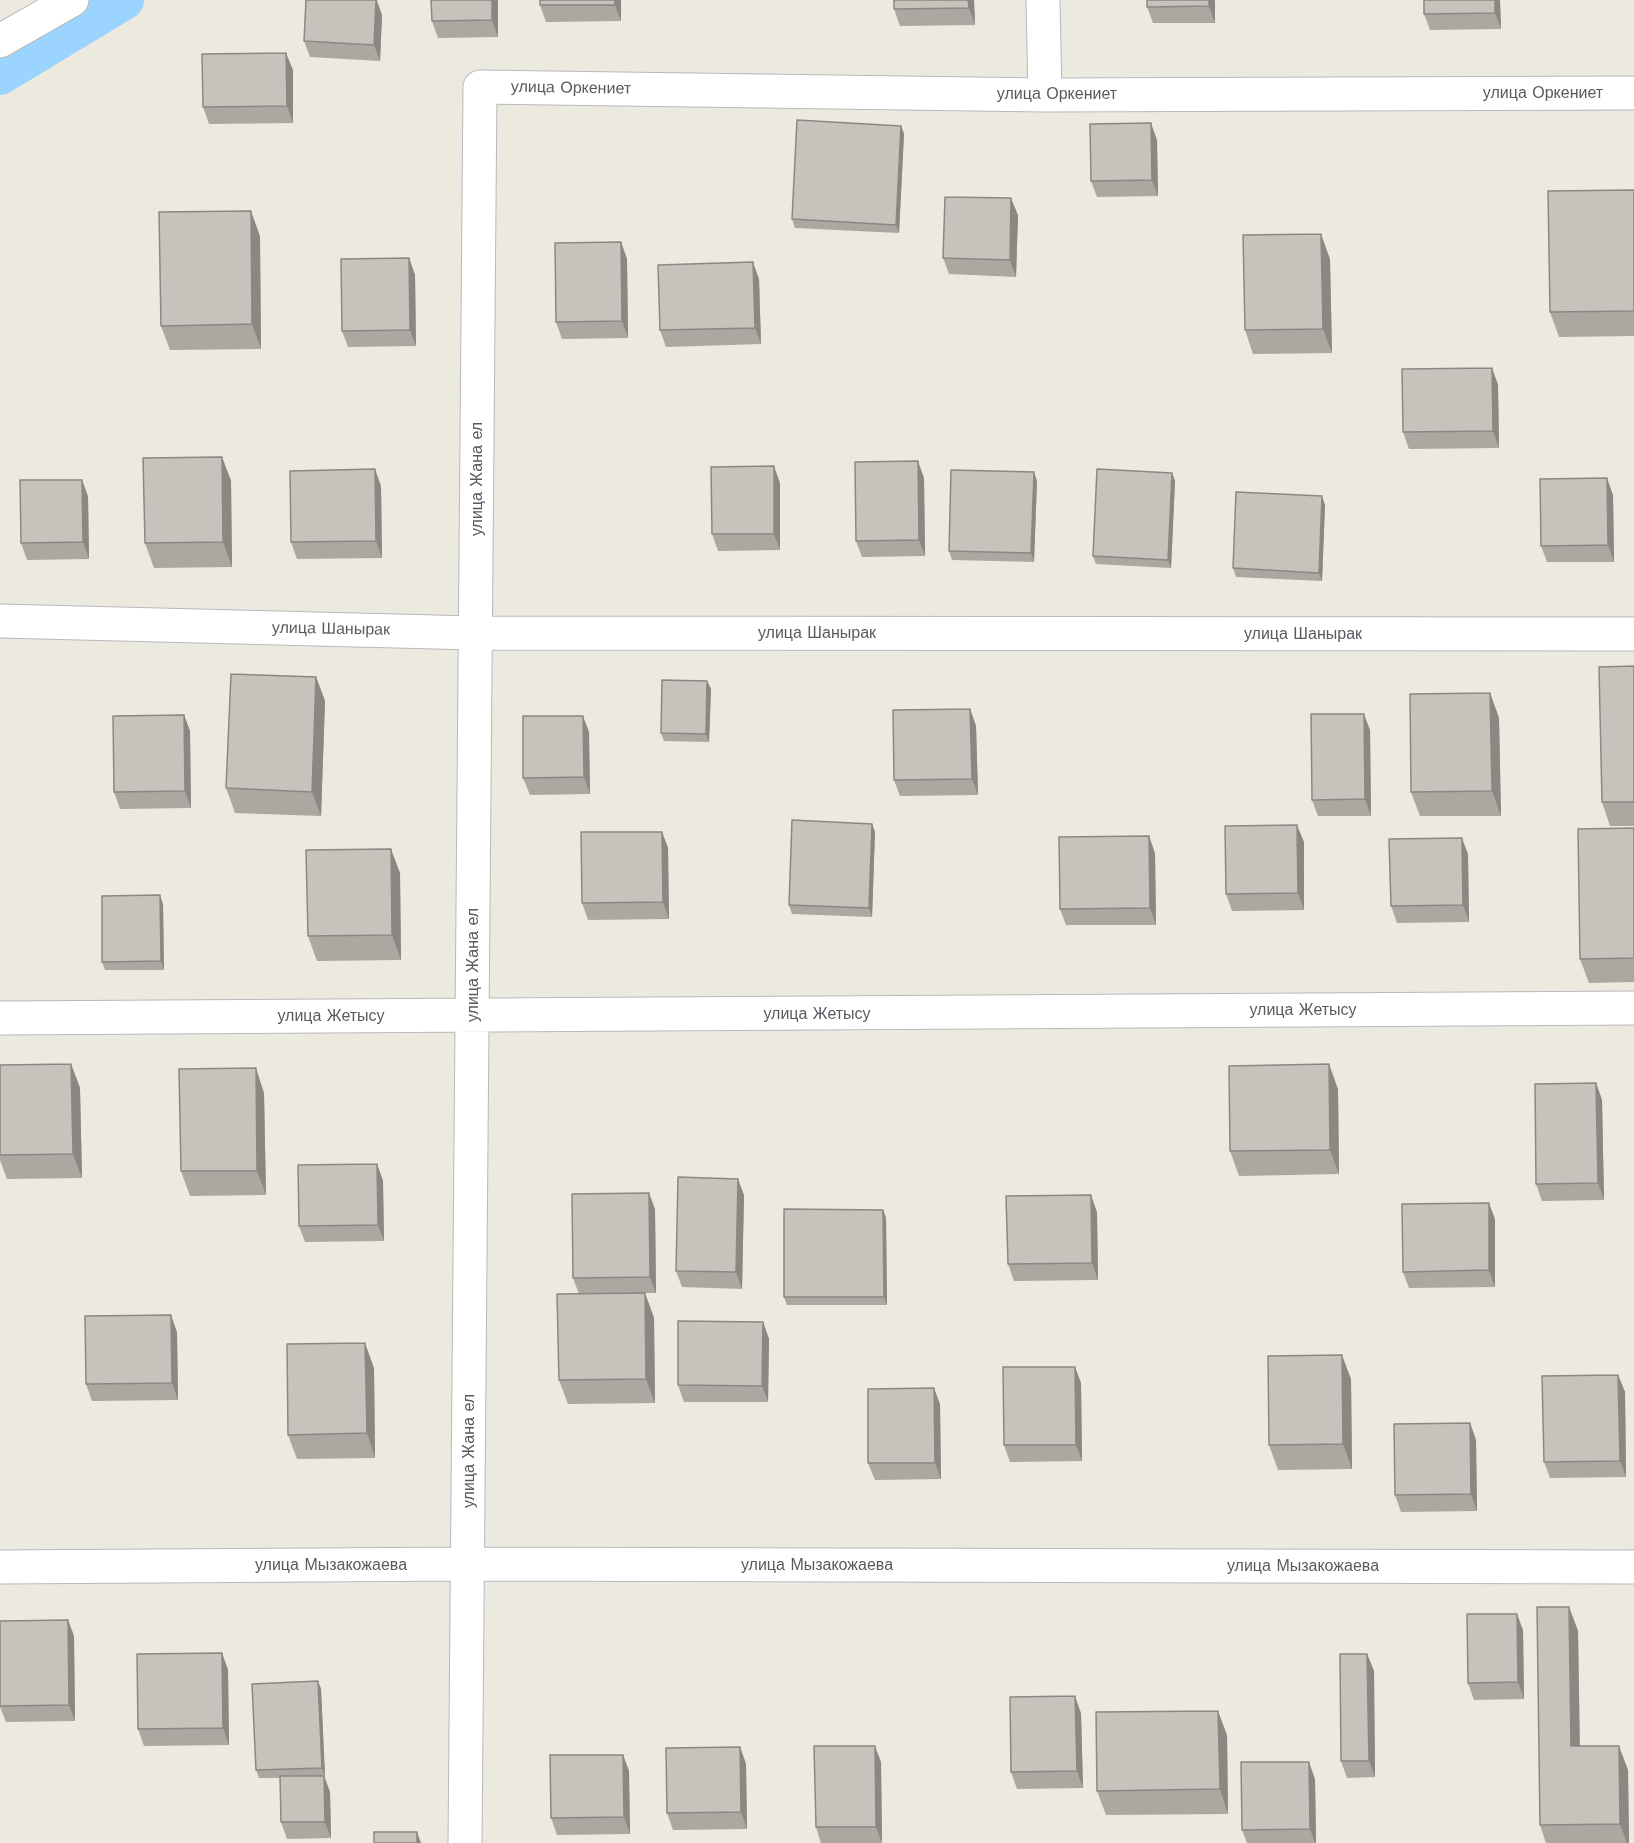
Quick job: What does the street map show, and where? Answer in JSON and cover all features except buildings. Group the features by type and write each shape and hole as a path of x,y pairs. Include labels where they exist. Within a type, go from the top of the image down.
{"street":[{"path":"0,41 72,0"},
{"path":"1042,0 1045,95"},
{"name":"улица Оркениет","path":"480,87 1045,95 1634,93"},
{"name":"улица Жана ел","path":"465,1843 480,87"},
{"name":"улица Шанырак","path":"0,621 475,633 1634,634"},
{"name":"улица Жетысу","path":"0,1018 1634,1008"},
{"name":"улица Мызакожаева","path":"0,1567 468,1564 1634,1567"}],"waterway":[{"path":"0,75 124,0"}]}
